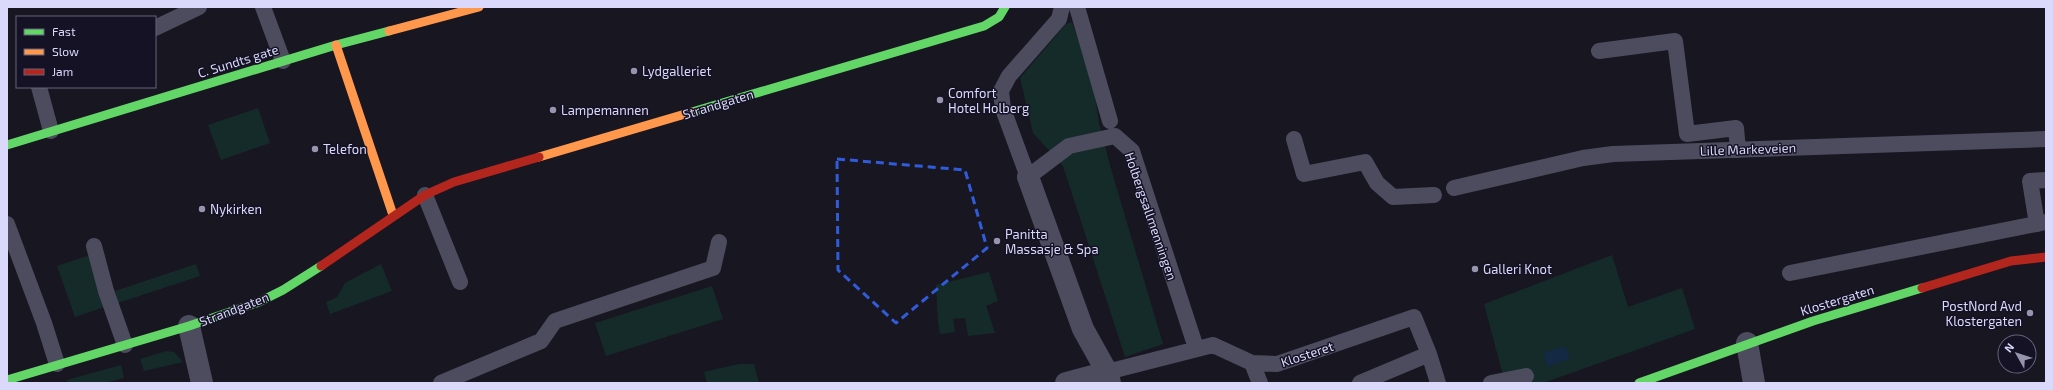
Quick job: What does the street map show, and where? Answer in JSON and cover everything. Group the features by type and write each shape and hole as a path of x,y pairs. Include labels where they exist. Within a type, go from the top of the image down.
{"street":[{"name":"C. Sundts gate","path":"7,145 336,45 479,7"},
{"name":"Strandgaten","path":"7,380 189,326 259,302 283,290 425,195 454,182 996,21 1003,14 1005,7"},
{"path":"336,45 393,216"},
{"path":"1028,177 1083,329 1109,378 1066,383"},
{"name":"Klostergaten","path":"1639,383 1747,343 1812,321 2011,261 2046,256"},
{"path":"189,326 202,383"},
{"path":"1747,343 1754,383"}],"lane":[{"path":"156,28 200,7"},
{"path":"264,7 283,61"},
{"path":"1028,177 1003,109 1002,90 1009,76 1059,19 1062,7"},
{"path":"1077,7 1110,121"},
{"path":"1599,51 1675,41 1687,134 1736,128 1738,150"},
{"path":"39,88 51,131"},
{"name":"Holbergsallmenningen","path":"1028,177 1069,146 1115,136 1132,151 1196,348"},
{"name":"Lille Markeveien","path":"1294,139 1304,174 1365,162 1377,183 1393,197 1446,192 1583,158 1613,154 2046,139"},
{"path":"1790,273 2042,223 2030,181 2046,180"},
{"path":"425,195 460,282"},
{"path":"7,224 44,323 57,364"},
{"path":"440,383 542,341 555,321 713,268 719,242"},
{"path":"94,246 106,291 125,345"},
{"name":"Klosteret","path":"1109,378 1196,348 1213,345 1252,362 1277,364 1414,317 1429,354 1438,383"},
{"path":"1360,383 1429,354"},
{"path":"1252,362 1260,383"},
{"path":"1491,383 1526,376"}],"highlighted area":[{"path":"837,159 965,170 987,248 896,323 838,270"}],"green space":[{"path":"1072,22 1093,84 1099,123 1111,169 1163,344 1125,357 1063,166 1033,133 1020,78 1066,24"},
{"path":"258,108 270,143 221,160 208,125"},
{"path":"90,255 104,307 75,317 57,266"},
{"path":"1612,255 1628,307 1682,288 1695,329 1543,383 1505,383 1484,304"},
{"path":"196,264 200,276 118,303 115,291"},
{"path":"381,264 392,291 330,314 326,302 337,297 345,283"},
{"path":"989,272 998,301 986,306 995,333 968,336 965,318 953,319 955,332 940,334 936,285"},
{"path":"712,286 723,319 606,356 595,323"},
{"path":"166,351 174,352 183,362 144,371 140,359"},
{"path":"739,364 754,364 759,383 707,383 704,372"},
{"path":"121,365 124,378 104,383 68,383 67,380"}],"water":[{"path":"1562,347 1566,348 1570,358 1548,367 1543,353"}],"traffic: fast":[{"path":"692,112 984,26 999,17 1005,7"},
{"path":"7,145 336,45 389,31"},
{"path":"7,380 189,326 259,302 283,290 321,266"},
{"path":"1639,383 1813,321 1922,288"}],"traffic: slow":[{"path":"389,31 479,7"},
{"path":"336,45 393,215"},
{"path":"539,157 692,112"}],"traffic: jam":[{"path":"321,266 425,195 454,182 539,157"},
{"path":"1922,288 2011,261 2046,257"}],"place":[{"name":"Lydgalleriet","path":"634,71"},
{"name":"Comfort Hotel Holberg","path":"940,100"},
{"name":"Lampemannen","path":"553,110"},
{"name":"Telefon","path":"315,149"},
{"name":"Nykirken","path":"202,209"},
{"name":"Panitta Massasje & Spa","path":"997,241"},
{"name":"Galleri Knot","path":"1475,269"},
{"name":"PostNord Avd Klostergaten","path":"2030,313"}]}
